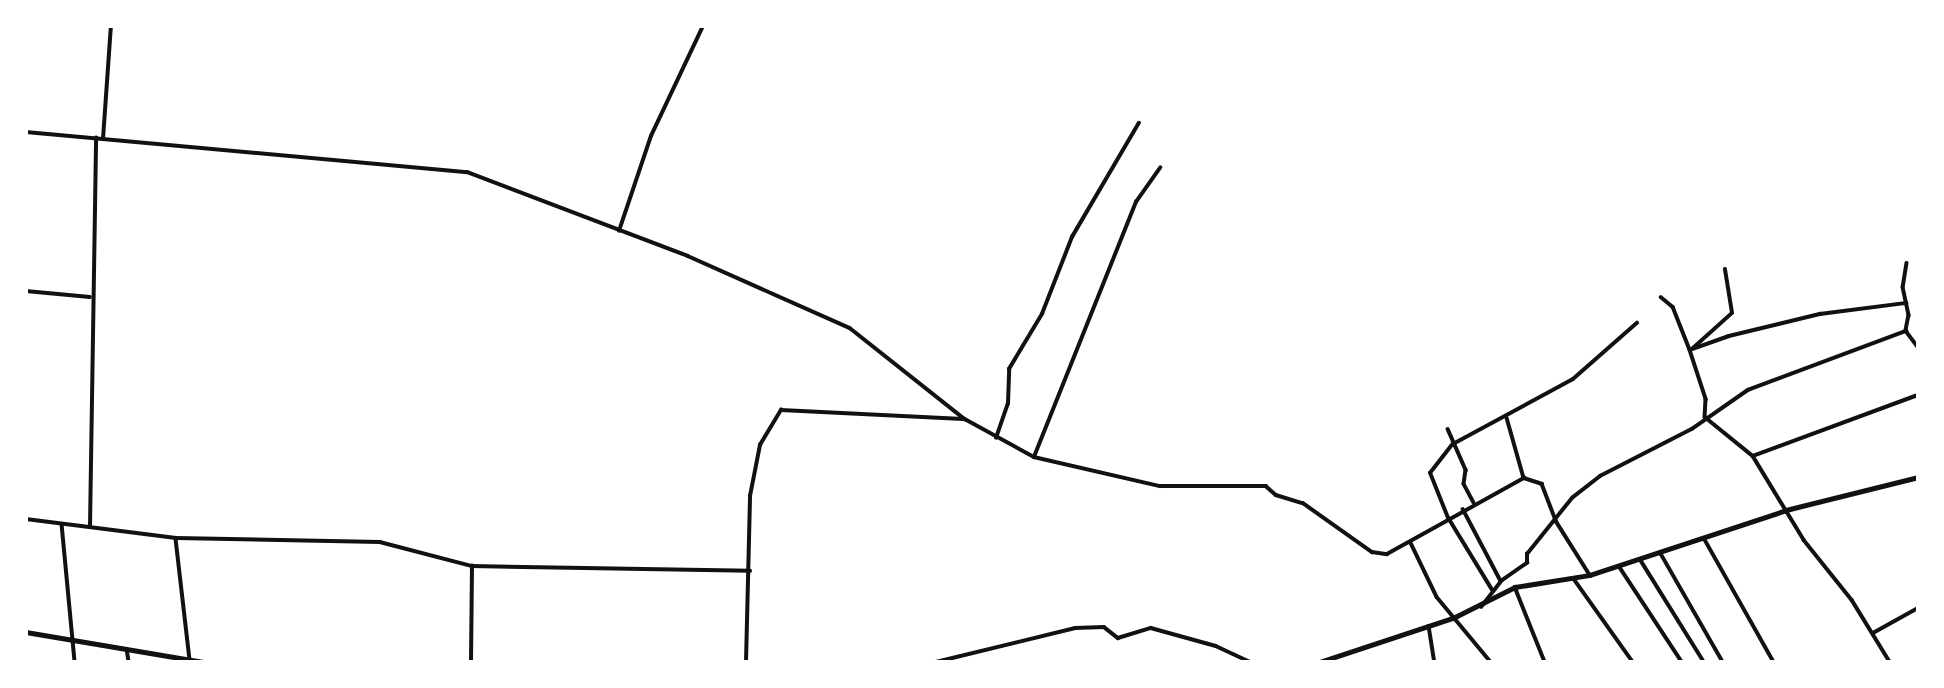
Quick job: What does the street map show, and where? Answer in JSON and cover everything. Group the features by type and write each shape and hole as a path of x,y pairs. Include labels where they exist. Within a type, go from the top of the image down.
{"street":[{"path":"103,139 111,26"},
{"path":"619,231 651,135 703,26"},
{"path":"996,439 1009,404 1009,369 1042,314 1072,237 1139,123"},
{"path":"26,132 467,172 688,256 850,328 965,419 996,439 1034,457 1160,486 1266,486 1276,495 1303,503 1372,552 1387,554 1411,543 1463,509 1524,478 1542,484 1556,521 1590,575"},
{"path":"90,527 90,297 96,138"},
{"path":"1034,457 1136,202 1160,168"},
{"path":"1907,263 1906,331 1918,347"},
{"path":"1690,350 1732,313 1725,270"},
{"path":"26,291 90,297"},
{"path":"1661,297 1673,307 1690,350 1706,399 1705,417"},
{"path":"1690,350 1729,335 1820,314 1906,303"},
{"path":"1492,590 1448,519 1430,473 1453,444 1507,418 1573,379 1637,323"},
{"path":"1481,607 1501,580 1527,564 1527,554 1572,498 1594,481 1748,390 1906,331"},
{"path":"1754,456 1918,395"},
{"path":"746,662 750,496 760,445 781,410 965,419"},
{"path":"1705,417 1754,456 1786,510 1891,662"},
{"path":"1507,418 1524,478"},
{"path":"1448,429 1466,470 1464,484 1474,503"},
{"path":"1320,662 1481,607 1515,587 1590,575 1786,510 1918,477"},
{"path":"1463,509 1501,580"},
{"path":"26,519 176,538 380,542 472,566 750,571"},
{"path":"62,523 75,662"},
{"path":"176,538 190,661"},
{"path":"1704,538 1774,662"},
{"path":"1411,543 1437,597 1491,662"},
{"path":"1660,552 1723,662"},
{"path":"1640,559 1704,662"},
{"path":"471,662 472,566"},
{"path":"1619,566 1682,662"},
{"path":"1574,579 1633,662"},
{"path":"1515,587 1545,662"},
{"path":"1873,633 1918,608"},
{"path":"1429,624 1434,662"},
{"path":"936,662 1074,628 1104,627 1118,638 1151,628 1216,646 1250,662"},
{"path":"26,632 204,662"},
{"path":"127,649 128,662"}]}
